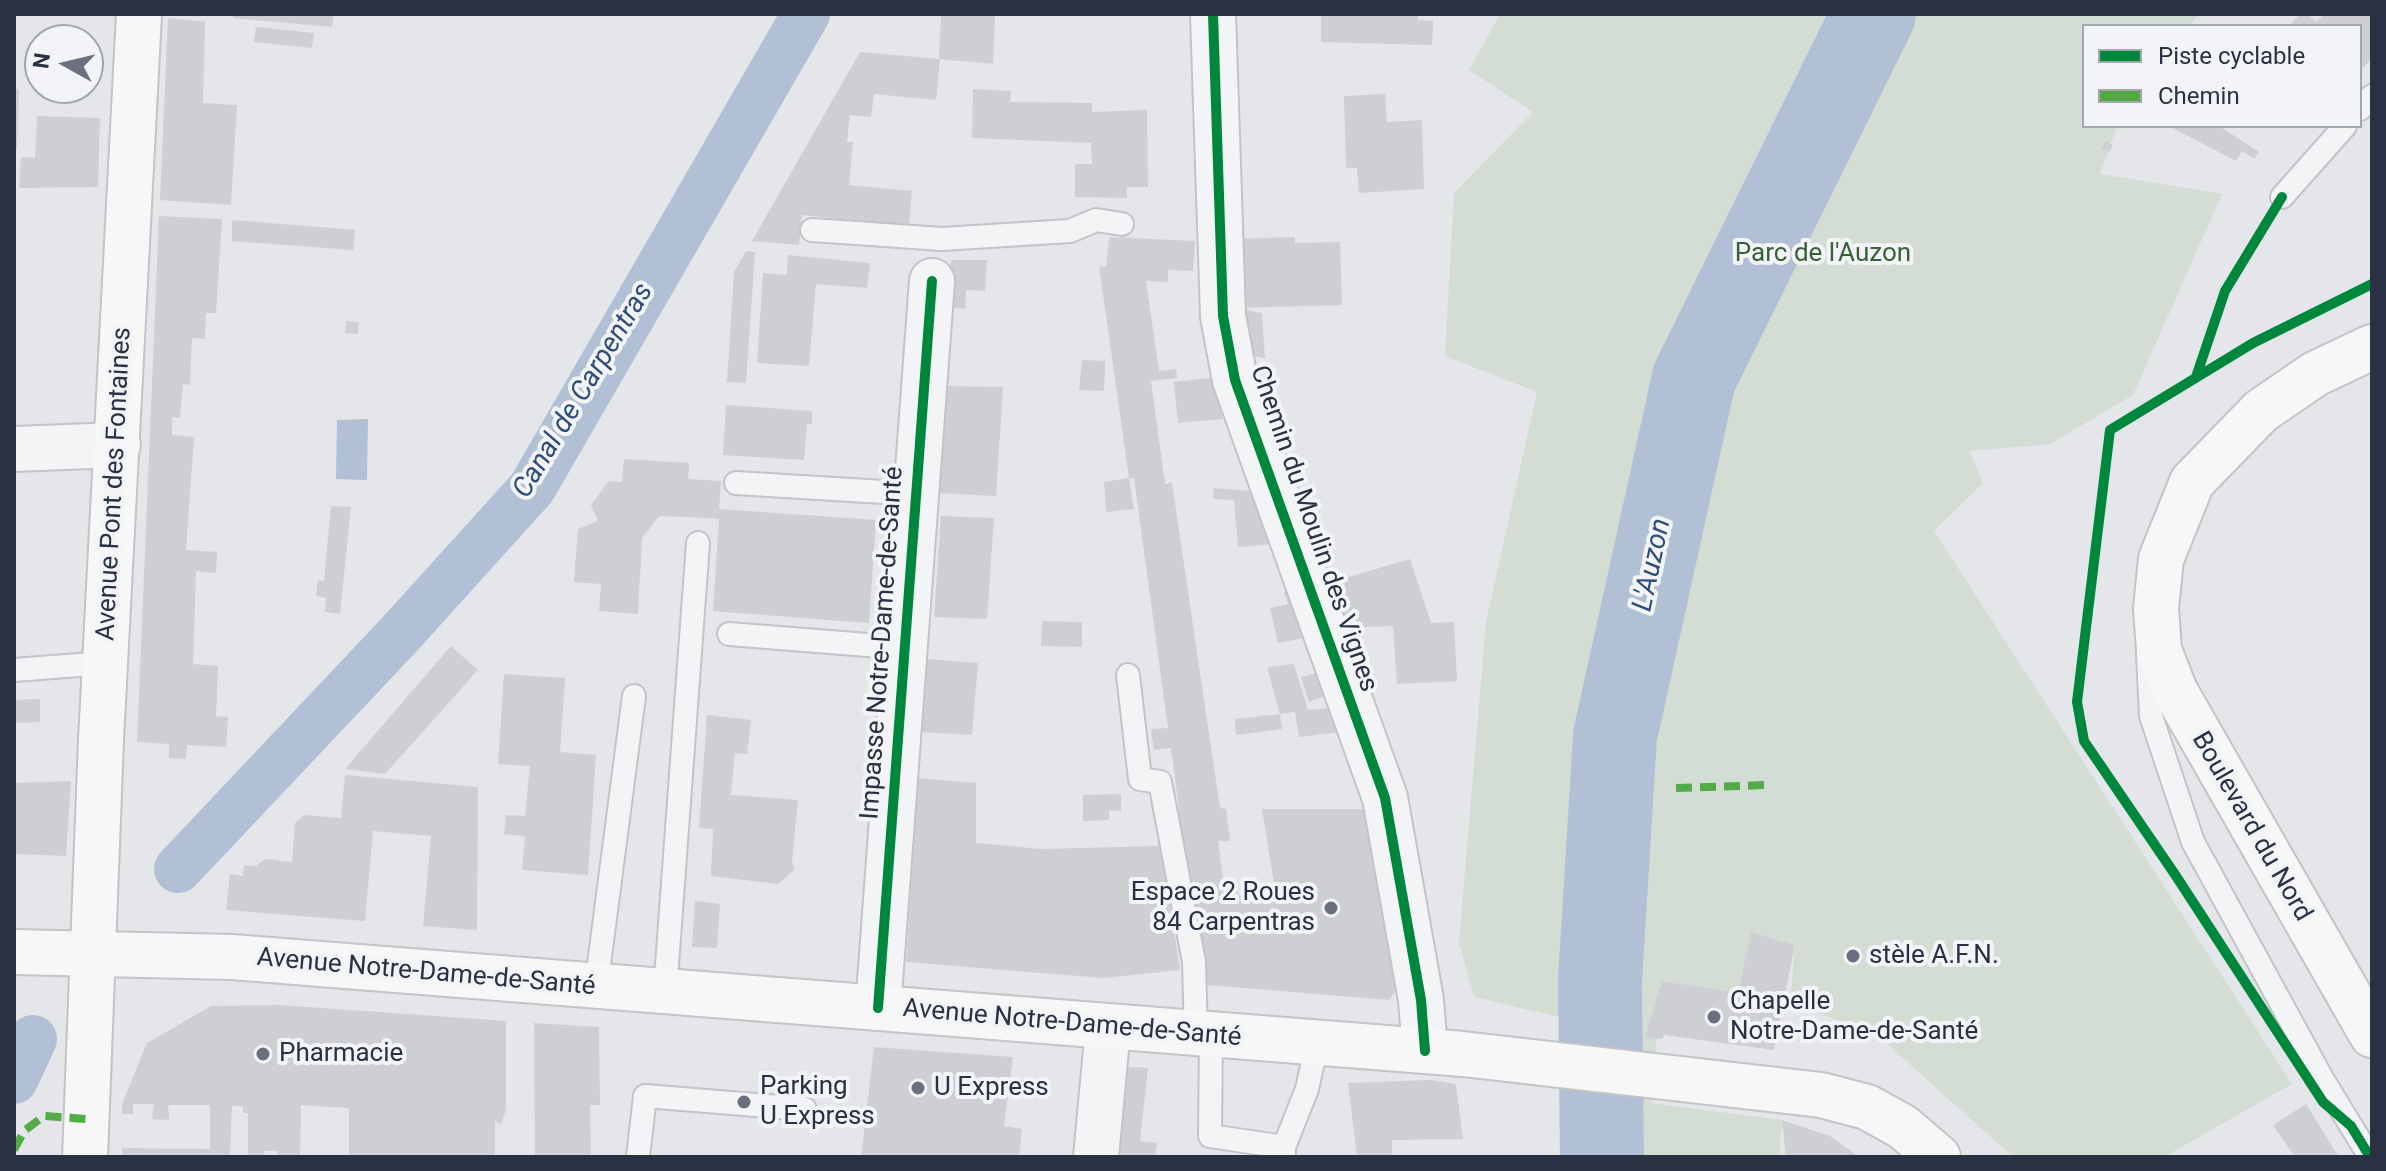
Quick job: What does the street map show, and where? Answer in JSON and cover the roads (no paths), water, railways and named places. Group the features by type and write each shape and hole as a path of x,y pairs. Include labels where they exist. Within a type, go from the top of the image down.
{"main road":[{"name":"Avenue Pont des Fontaines","path":"85,1157 105,663 139,14"},
{"name":"Boulevard du Nord","path":"2372,347 2315,374 2261,411 2192,482 2161,559 2156,609 2159,650 2193,727 2372,1035"},
{"name":"Avenue Notre-Dame-de-Santé","path":"14,952 232,957 1444,1053 1821,1095 1867,1107 1903,1127 1938,1157"}],"street":[{"name":"Chemin du Moulin des Vignes","path":"1213,14 1219,255 1223,316 1235,380 1385,798 1421,1000 1444,1053"},
{"name":"Impasse Notre-Dame-de-Santé","path":"878,1008 932,281"},
{"path":"14,449 118,445"},
{"path":"1096,1157 1108,1028"}],"lane":[{"path":"2282,197 2343,128"},
{"path":"812,230 942,239 1070,231 1096,220 1122,224"},
{"path":"932,281 942,239"},
{"path":"736,483 916,494"},
{"path":"665,992 698,543"},
{"path":"2156,609 2147,656 2151,716 2193,842 2323,1080 2370,1157"},
{"path":"729,634 905,648"},
{"path":"14,670 105,663"},
{"path":"1128,675 1140,779 1160,782 1194,962 1204,1034 1210,1136 1284,1152 1307,1089 1317,1044"},
{"path":"596,987 634,696"},
{"path":"638,1157 645,1096 805,1109"}],"water":[{"path":"368,419 367,480 336,479 337,420"}],"waterway":[{"name":"Canal de Carpentras","path":"178,869 399,635 532,488 806,14"},
{"name":"L'Auzon","path":"1602,1157 1600,981 1615,736 1694,378 1874,14"},
{"name":"Canal de Carpentras","path":"14,1080 33,1039"}],"place":[{"name":"Espace 2 Roues 84 Carpentras","path":"1331,908"},
{"name":"stèle A.F.N.","path":"1853,956"},
{"name":"Chapelle Notre-Dame-de-Santé","path":"1714,1017"},
{"name":"Pharmacie","path":"263,1054"},
{"name":"U Express","path":"918,1088"},
{"name":"Parking U Express","path":"744,1102"}],"park label":[{"name":"Parc de l'Auzon","path":"1823,254"}]}
